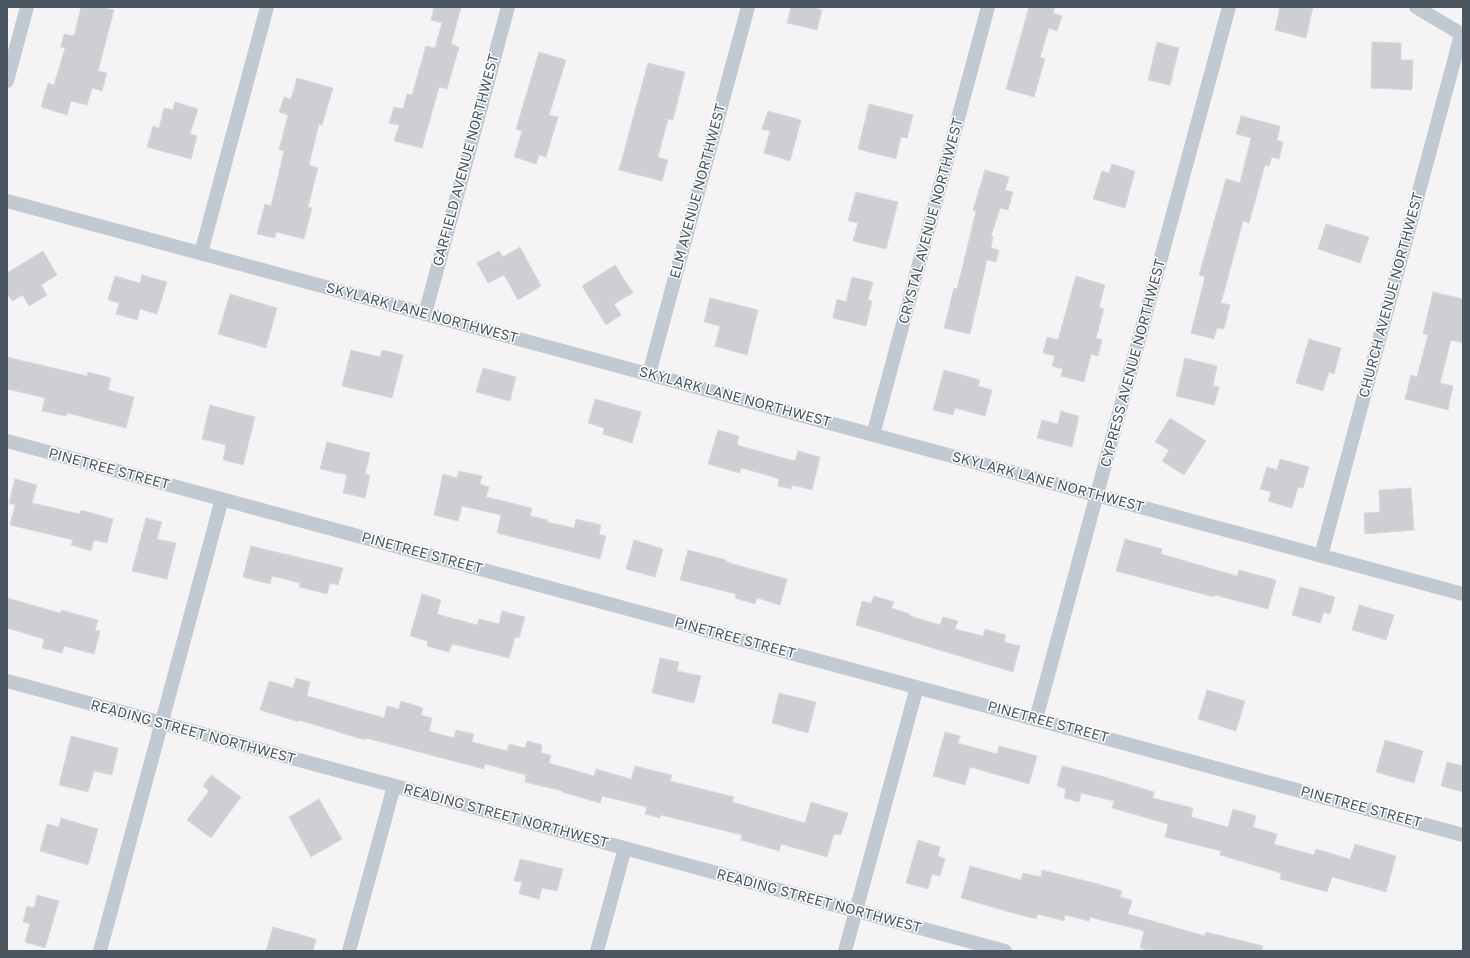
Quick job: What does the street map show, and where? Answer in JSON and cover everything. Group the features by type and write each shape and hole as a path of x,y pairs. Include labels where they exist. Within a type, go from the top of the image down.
{"street":[{"path":"7,81 27,7"},
{"path":"201,253 267,7"},
{"name":"GARFIELD AVENUE NORTHWEST","path":"425,314 508,7"},
{"name":"ELM AVENUE NORTHWEST","path":"649,374 748,7"},
{"name":"CRYSTAL AVENUE NORTHWEST","path":"873,435 988,7"},
{"name":"CYPRESS AVENUE NORTHWEST","path":"1036,719 1229,7"},
{"path":"1416,7 1462,35"},
{"name":"CHURCH AVENUE NORTHWEST","path":"1321,556 1462,35"},
{"name":"SKYLARK LANE NORTHWEST","path":"7,201 1463,594"},
{"name":"PINETREE STREET","path":"7,441 1463,835"},
{"path":"100,951 222,499"},
{"name":"READING STREET NORTHWEST","path":"7,681 1005,951"},
{"path":"845,951 917,687"},
{"path":"349,951 394,786"},
{"path":"597,951 625,848"}],"building":[{"path":"81,7 100,7 114,10 98,71 107,73 102,91 92,88 87,105 71,101 67,115 41,107 48,83 54,85 65,48 61,47 64,34 74,36"},
{"path":"434,7 461,7 451,44 459,47 447,89 439,87 422,148 394,141 399,125 389,123 394,107 403,109 407,94 412,95 426,46 435,48 442,23 431,20"},
{"path":"791,7 810,7 822,10 817,30 787,23"},
{"path":"1029,7 1055,7 1053,13 1062,16 1057,31 1049,28 1040,57 1045,59 1034,97 1006,89"},
{"path":"1280,7 1313,7 1306,38 1275,30"},
{"path":"1157,42 1179,48 1170,85 1148,80"},
{"path":"1372,42 1401,43 1401,60 1413,60 1412,90 1371,88"},
{"path":"539,52 566,60 549,115 558,117 546,157 539,155 536,164 514,157 522,131 516,129"},
{"path":"648,63 685,72 673,120 668,119 658,157 668,160 662,181 619,170"},
{"path":"297,78 333,88 322,125 319,124 309,165 318,168 308,207 312,208 304,239 276,232 275,238 257,234 265,204 271,206 284,151 279,150 288,115 279,112 284,97 291,99"},
{"path":"175,102 198,109 190,134 197,136 191,159 147,147 153,126 159,128 164,108 173,110"},
{"path":"869,104 913,115 907,138 901,137 896,159 858,149"},
{"path":"768,111 801,120 790,161 764,153 770,131 762,129"},
{"path":"1241,116 1280,126 1277,140 1283,142 1279,159 1272,157 1269,166 1265,165 1249,223 1243,221 1221,303 1230,305 1224,329 1217,328 1214,339 1191,333 1205,277 1199,275 1226,179 1240,183 1251,138 1236,134"},
{"path":"1112,164 1135,171 1125,208 1093,199 1102,171 1109,173"},
{"path":"985,170 1009,177 1005,190 1013,192 1008,210 1000,208 991,236 993,236 991,248 999,250 996,262 987,260 970,334 944,328 954,288 957,289 976,211 973,210"},
{"path":"856,192 898,202 886,249 853,241 858,223 848,221"},
{"path":"1326,224 1369,237 1360,263 1318,249"},
{"path":"520,247 541,286 518,300 504,275 488,283 477,263 499,251 503,257"},
{"path":"43,251 57,275 41,285 47,295 29,306 23,295 12,301 7,293 7,273"},
{"path":"615,265 633,293 614,304 621,315 606,325 582,286"},
{"path":"142,275 167,282 157,314 140,309 137,320 116,314 119,303 108,300 115,276 140,283"},
{"path":"1076,276 1105,285 1099,307 1104,309 1096,338 1102,340 1098,356 1091,354 1084,382 1061,376 1063,369 1052,366 1055,356 1043,353 1047,337 1058,340"},
{"path":"852,277 873,282 868,300 872,301 866,326 833,318 837,299 846,302"},
{"path":"1433,292 1463,299 1463,343 1451,340 1440,383 1453,386 1448,410 1405,399 1411,375 1417,377 1428,335 1423,334"},
{"path":"230,294 277,308 266,348 218,334"},
{"path":"710,298 758,310 747,355 715,346 720,326 704,322"},
{"path":"1309,339 1341,348 1334,374 1329,372 1323,391 1296,383"},
{"path":"351,350 380,357 382,350 403,355 392,398 342,386"},
{"path":"7,357 87,376 88,372 111,378 108,390 134,397 126,428 67,413 66,416 42,411 45,398 7,389"},
{"path":"1185,358 1217,366 1213,386 1219,387 1214,405 1176,396"},
{"path":"483,368 516,377 510,401 476,392"},
{"path":"944,370 980,380 978,386 992,390 985,416 955,408 953,415 933,410"},
{"path":"595,399 641,412 632,443 603,434 604,428 588,423"},
{"path":"210,405 255,417 243,465 223,460 226,445 202,439"},
{"path":"1061,411 1079,416 1072,447 1037,438 1042,420 1058,424"},
{"path":"1170,418 1206,441 1184,475 1162,461 1169,450 1155,442"},
{"path":"718,430 739,436 737,445 795,461 798,451 820,457 812,490 792,485 791,489 778,486 779,479 770,476 741,468 740,473 708,464"},
{"path":"327,442 370,453 365,474 370,475 365,498 343,493 347,475 320,469"},
{"path":"1280,459 1309,467 1303,488 1298,487 1292,508 1268,501 1271,492 1260,489 1267,467 1277,470"},
{"path":"459,471 482,476 480,484 489,487 486,497 532,508 530,516 547,520 547,522 574,528 576,519 601,525 599,534 606,536 600,559 497,533 501,515 462,506 458,521 434,515 443,474 457,478"},
{"path":"15,479 37,485 32,503 80,514 81,510 113,519 107,543 94,540 91,551 71,545 73,540 10,525 15,505 9,503"},
{"path":"1411,488 1414,530 1365,534 1364,513 1380,512 1379,490"},
{"path":"146,518 162,522 157,539 176,543 167,579 132,571"},
{"path":"1125,539 1162,549 1161,554 1237,576 1239,570 1276,580 1268,609 1215,595 1214,597 1116,571"},
{"path":"634,540 663,549 655,577 626,569"},
{"path":"251,546 343,568 338,585 330,583 327,594 299,587 300,583 272,576 270,584 243,577"},
{"path":"688,550 787,579 780,605 757,598 755,604 735,598 736,594 680,580"},
{"path":"1300,587 1335,597 1330,614 1324,612 1320,623 1292,615"},
{"path":"422,594 441,600 437,614 477,625 479,619 499,624 502,611 525,617 519,638 515,637 509,658 452,644 449,652 427,646 428,641 410,636"},
{"path":"874,596 894,602 891,608 910,614 910,616 940,625 943,617 958,621 955,629 983,636 985,629 1006,635 1004,642 1020,646 1013,672 856,625 862,601 871,603"},
{"path":"7,598 60,613 61,610 98,620 95,630 100,631 94,654 64,646 62,653 42,648 44,639 7,628"},
{"path":"1359,605 1394,615 1386,640 1352,630"},
{"path":"660,658 679,662 677,671 701,676 694,703 652,693"},
{"path":"296,678 310,682 307,696 384,718 387,706 399,709 401,701 423,708 421,715 432,718 429,731 454,738 456,730 474,734 472,742 507,751 509,744 525,748 527,741 542,745 541,753 551,755 549,763 594,776 596,769 631,779 635,766 672,775 670,781 734,797 732,802 805,823 811,802 848,813 841,835 834,834 827,857 781,844 779,851 741,840 742,835 661,815 660,818 645,814 647,807 602,796 600,803 562,792 563,791 525,782 526,775 485,764 484,769 366,738 365,740 260,710 269,681 293,688"},
{"path":"1207,690 1245,701 1236,731 1198,719"},
{"path":"779,693 816,702 808,733 772,723"},
{"path":"945,732 960,736 958,743 997,754 999,746 1037,756 1029,784 970,767 965,785 933,776"},
{"path":"71,736 118,748 112,775 94,771 88,792 59,785"},
{"path":"1385,740 1423,751 1414,783 1376,772"},
{"path":"1447,762 1463,766 1463,792 1441,786"},
{"path":"1062,766 1154,792 1153,798 1193,808 1191,817 1228,827 1233,809 1256,816 1253,827 1277,834 1274,844 1314,855 1316,849 1350,859 1355,844 1396,856 1386,892 1332,877 1327,892 1280,879 1281,873 1220,855 1221,851 1165,837 1168,824 1112,808 1114,801 1081,793 1079,802 1064,798 1066,789 1057,786"},
{"path":"211,775 241,797 211,838 187,820 209,791 203,786"},
{"path":"319,799 342,839 311,857 289,817"},
{"path":"61,818 98,829 88,865 40,851 47,824 59,827"},
{"path":"918,840 940,847 938,856 945,859 940,876 932,874 928,889 906,883"},
{"path":"520,859 563,869 557,891 542,888 539,899 519,894 522,882 514,881"},
{"path":"970,866 1021,880 1023,873 1041,877 1042,870 1098,884 1122,891 1120,897 1132,900 1128,914 1205,936 1206,932 1263,946 1262,951 1151,951 1140,948 1144,931 1090,917 1089,921 1065,915 1064,921 1038,914 1036,919 961,898"},
{"path":"37,895 59,901 45,948 25,942 30,924 23,922 27,906 34,908"},
{"path":"273,927 316,939 313,951 266,951"}]}
